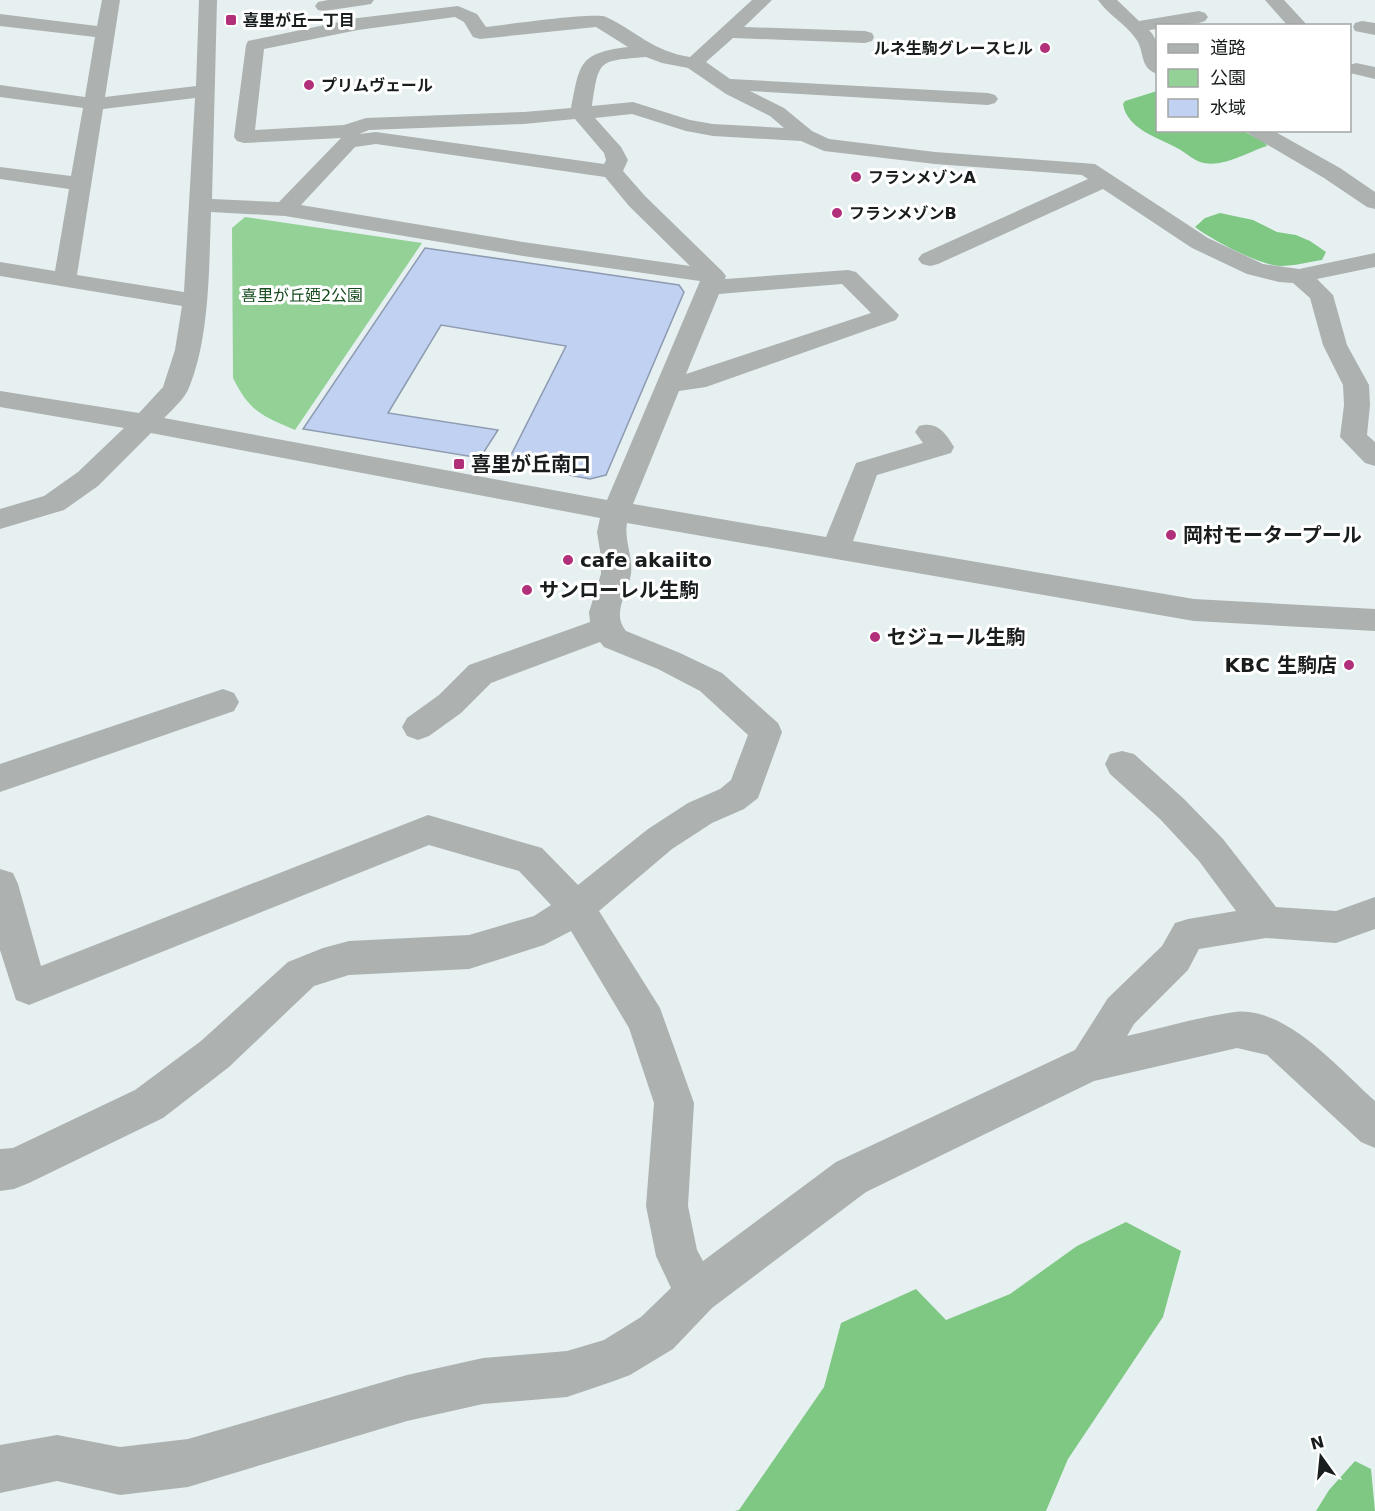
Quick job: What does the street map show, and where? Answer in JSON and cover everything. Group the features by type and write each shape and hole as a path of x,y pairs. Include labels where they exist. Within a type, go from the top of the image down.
{"street":[{"path":"65,279 111,0"},
{"path":"0,519 54,503 88,479 175,390 188,350 195,301 206,91 208,0"},
{"path":"323,33 323,3 365,0"},
{"path":"694,63 763,0"},
{"path":"1107,0 1154,46 1153,63 1156,66"},
{"path":"1274,0 1297,24"},
{"path":"712,282 612,172 376,138 244,137 255,45 323,33 358,24 458,11 471,18 480,33 599,21 648,51 669,59 694,63 723,83 777,112 805,135 824,145 935,158 1087,170 1200,243 1255,269 1279,275 1299,276 1375,260"},
{"path":"1134,27 1199,17"},
{"path":"0,20 106,33"},
{"path":"730,32 781,36 801,34 865,37"},
{"path":"580,113 589,67 605,58 619,54 648,51"},
{"path":"723,83 988,99"},
{"path":"0,91 94,104 206,91"},
{"path":"285,209 348,136 366,124 524,118 633,108 686,126 713,130 805,135"},
{"path":"580,113 614,151 617,160 612,172"},
{"path":"1260,132 1332,173 1375,202"},
{"path":"0,173 81,184"},
{"path":"930,259 1102,181"},
{"path":"201,205 285,209 712,282 849,277 887,315 697,381 667,385"},
{"path":"0,269 195,301"},
{"path":"1299,276 1321,295 1335,345 1356,385 1357,405 1353,437 1375,457"},
{"path":"0,1170 14,1168 149,1104 215,1054 301,974 349,958 469,952 544,929 577,908 660,839 700,813 732,799 746,788 752,765 766,732 711,682 615,639 606,628 604,612 616,574 616,557 611,532 616,511 712,282"},
{"path":"0,399 145,423 616,511 1194,610 1375,620"},
{"path":"836,549 866,469 940,447 928,432"},
{"path":"418,727 450,704 480,674 606,628"},
{"path":"0,778 223,702"},
{"path":"1122,764 1172,809 1211,850 1266,922"},
{"path":"0,884 11,965 29,987 428,830 530,859 577,908 646,1021 674,1103 667,1206 677,1256 697,1293"},
{"path":"1089,1063 1121,1011 1175,958 1188,935 1266,922 1336,927 1375,913"},
{"path":"0,1469 57,1458 120,1471 188,1463 418,1396 483,1381 567,1374 614,1359 657,1333 697,1293 851,1177 1089,1063 1237,1030 1258,1033 1281,1042 1375,1128"}],"green space":[{"path":"1156,91 1156,132 1245,132 1265,142 1267,146 1220,163 1204,163 1137,127 1126,113 1123,104 1125,101"},
{"path":"1220,213 1253,220 1277,232 1296,235 1326,252 1322,260 1296,265 1271,265 1248,257 1195,227 1205,218"},
{"name":"喜里が丘廼2公園","path":"245,217 422,243 295,430 258,411 245,398 233,378 232,228"},
{"path":"1126,1222 1181,1251 1163,1317 1068,1459 1046,1511 735,1511 739,1510 824,1387 841,1323 916,1289 946,1320 1010,1294 1077,1246"},
{"path":"1355,1461 1371,1469 1375,1511 1316,1511 1329,1490"}],"water":[{"path":"425,248 679,285 684,292 606,475 590,479 507,463 566,346 441,325 388,413 498,430 480,458 303,429"}],"place":[{"name":"喜里が丘一丁目","path":"231,20"},
{"name":"ルネ生駒グレースヒル","path":"1045,48"},
{"name":"プリムヴェール","path":"309,85"},
{"name":"フランメゾンA","path":"856,177"},
{"name":"フランメゾンB","path":"837,213"},
{"name":"喜里が丘南口","path":"459,464"},
{"name":"岡村モータープール","path":"1171,535"},
{"name":"cafe akaiito","path":"568,560"},
{"name":"サンローレル生駒","path":"527,590"},
{"name":"セジュール生駒","path":"875,637"},
{"name":"KBC 生駒店","path":"1349,665"}]}
